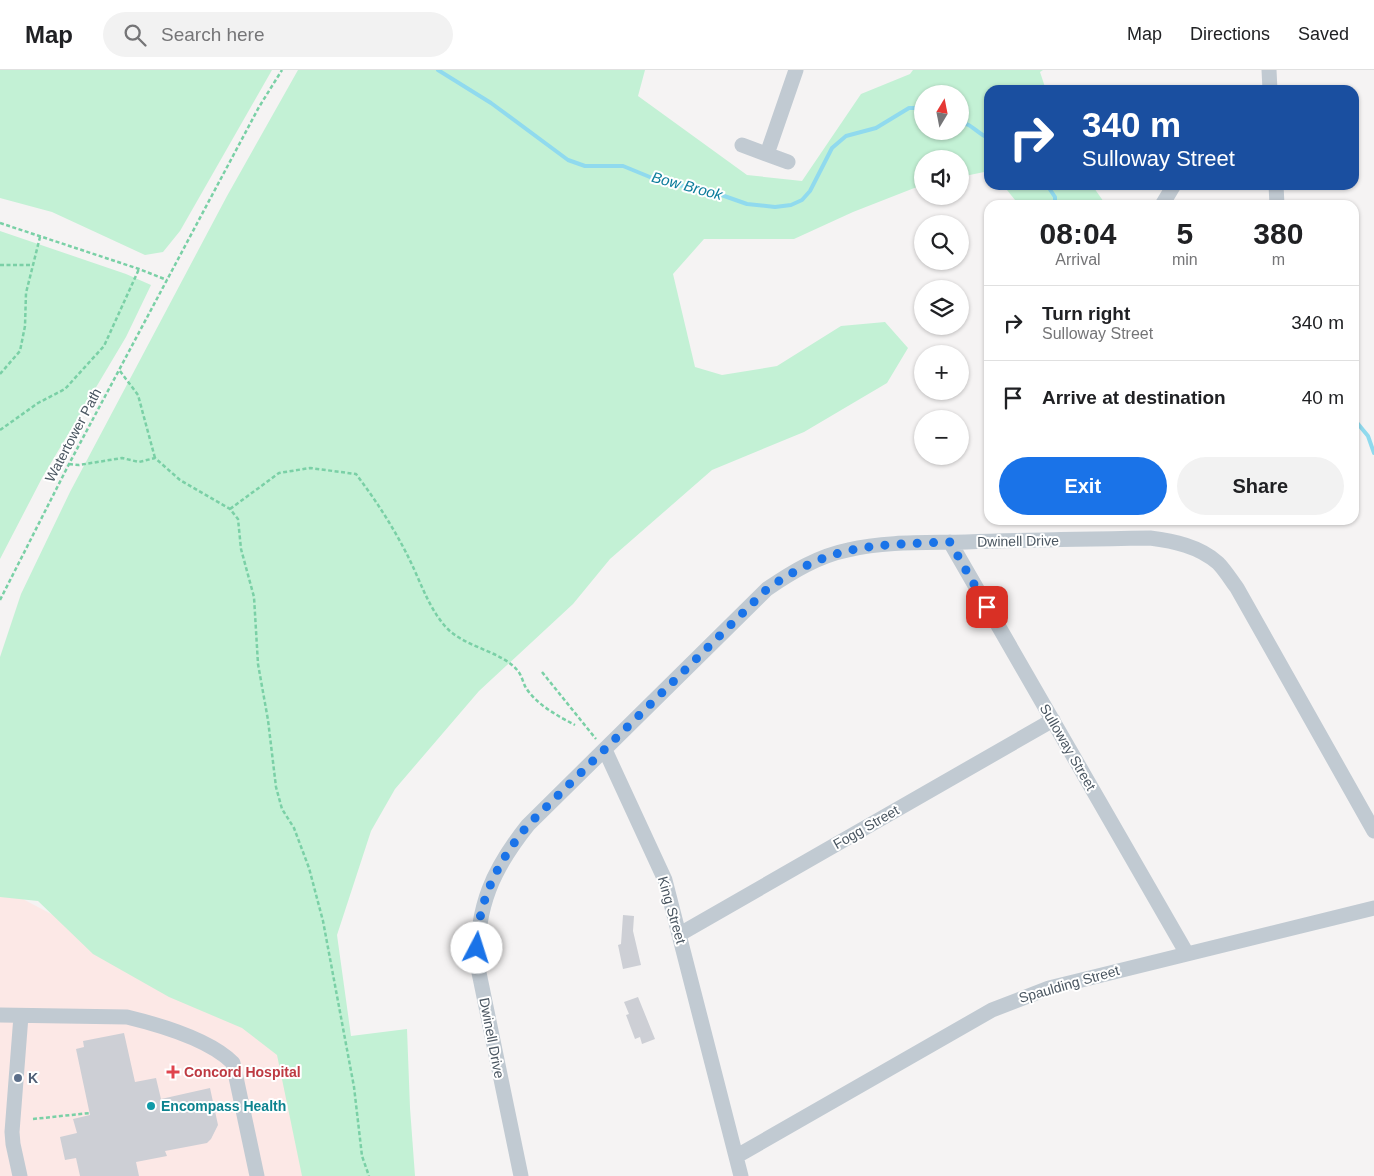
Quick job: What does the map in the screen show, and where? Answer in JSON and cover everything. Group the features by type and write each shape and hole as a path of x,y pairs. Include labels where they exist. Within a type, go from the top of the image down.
{"street":[{"path":"767,154 796,70"},
{"path":"1269,70 1270,85"},
{"path":"742,145 788,162"},
{"name":"Dwinell Drive","path":"521,1176 477,963 477,933 494,875 509,848 528,825 767,589 792,572 819,558 848,550 878,545 1150,538 1179,542 1218,562 1237,588 1374,831"},
{"name":"Sulloway Street","path":"950,542 1186,952"},
{"name":"Fogg Street","path":"680,934 1052,720"},
{"name":"King Street","path":"605,750 665,880 725,1118 742,1176"},
{"name":"Spaulding Street","path":"737,1156 992,1010 1049,988 1186,952 1374,908"},
{"path":"0,1015 127,1017 183,1035 225,1055 233,1063 257,1176"},
{"path":"20,1176 12,1132 21,1016"}],"path":[{"name":"Watertower Path","path":"0,600 119,370 259,107 282,70"},
{"path":"0,223 167,280"},
{"path":"0,374 20,351 25,326 26,293 31,265 40,237"},
{"path":"0,265 31,265"},
{"path":"0,430 38,403 66,389 104,346 139,269"},
{"path":"119,370 138,395 155,458 166,470 230,510 238,519 241,550 254,597 258,664 268,720 276,787 282,809 294,828 309,868 323,921 354,1087 362,1156 369,1176"},
{"path":"69,464 79,465 122,458 139,462 155,458"},
{"path":"230,510 279,473 310,468 356,474 373,496 413,568 426,599 445,627 465,642 493,654 518,671 527,690 550,711 574,725"},
{"path":"542,672 605,750"},
{"path":"33,1119 90,1113"}],"shaded area":[{"name":"Concord Hospital","path":"312,883 366,1176 0,1176 0,887 190,987"}],"green space":[{"path":"0,70 272,70 180,231 163,252 145,255 52,212 0,198"},
{"path":"298,70 645,70 638,96 747,175 802,181 861,94 910,74 913,70 1043,70 1040,72 1044,85 984,85 984,172 969,175 969,150 914,150 914,188 853,212 794,239 704,239 673,274 695,367 722,375 777,366 841,326 885,322 908,348 887,383 804,432 712,470 610,559 573,604 479,691 395,789 371,831 337,935 351,1036 407,1029 415,1176 302,1176 277,1055 242,1028 169,997 93,954 38,901 0,897 0,657 21,594 70,492 227,196"},
{"path":"1007,190 1096,190 1102,200 1015,200"},
{"path":"0,231 126,274 151,285 126,337 42,478 0,559"}],"building":[{"path":"623,915 634,916 633,931 641,965 623,969 618,945 621,944"},
{"path":"638,997 655,1039 642,1044 640,1037 635,1039 626,1015 629,1014 624,1002"},
{"name":"Encompass Health","path":"124,1033 135,1082 156,1078 161,1099 210,1088 218,1125 207,1143 165,1151 167,1156 136,1162 139,1176 80,1176 76,1158 65,1160 60,1137 77,1133 73,1119 90,1115 76,1049 84,1047 83,1041"}],"waterway":[{"name":"Bow Brook","path":"438,70 491,103 568,160 585,166 623,166 662,182 710,191 747,204 775,207 791,205 802,200 810,191 832,148 846,136 876,128 909,108 914,108"},
{"name":"Bow Brook","path":"969,125 984,136"},
{"name":"Bow Brook","path":"1050,190 1055,200"},
{"name":"Bow Brook","path":"1359,425 1368,436 1374,453"}],"place":[{"name":"Concord Hospital","path":"173,1072"},
{"name":"K","path":"18,1078"},
{"name":"Encompass Health","path":"151,1106"}],"route":[{"path":"477,948 480,918 494,875 509,848 528,825 767,589 792,572 819,558 848,550 878,545 950,542 987,607"}]}
